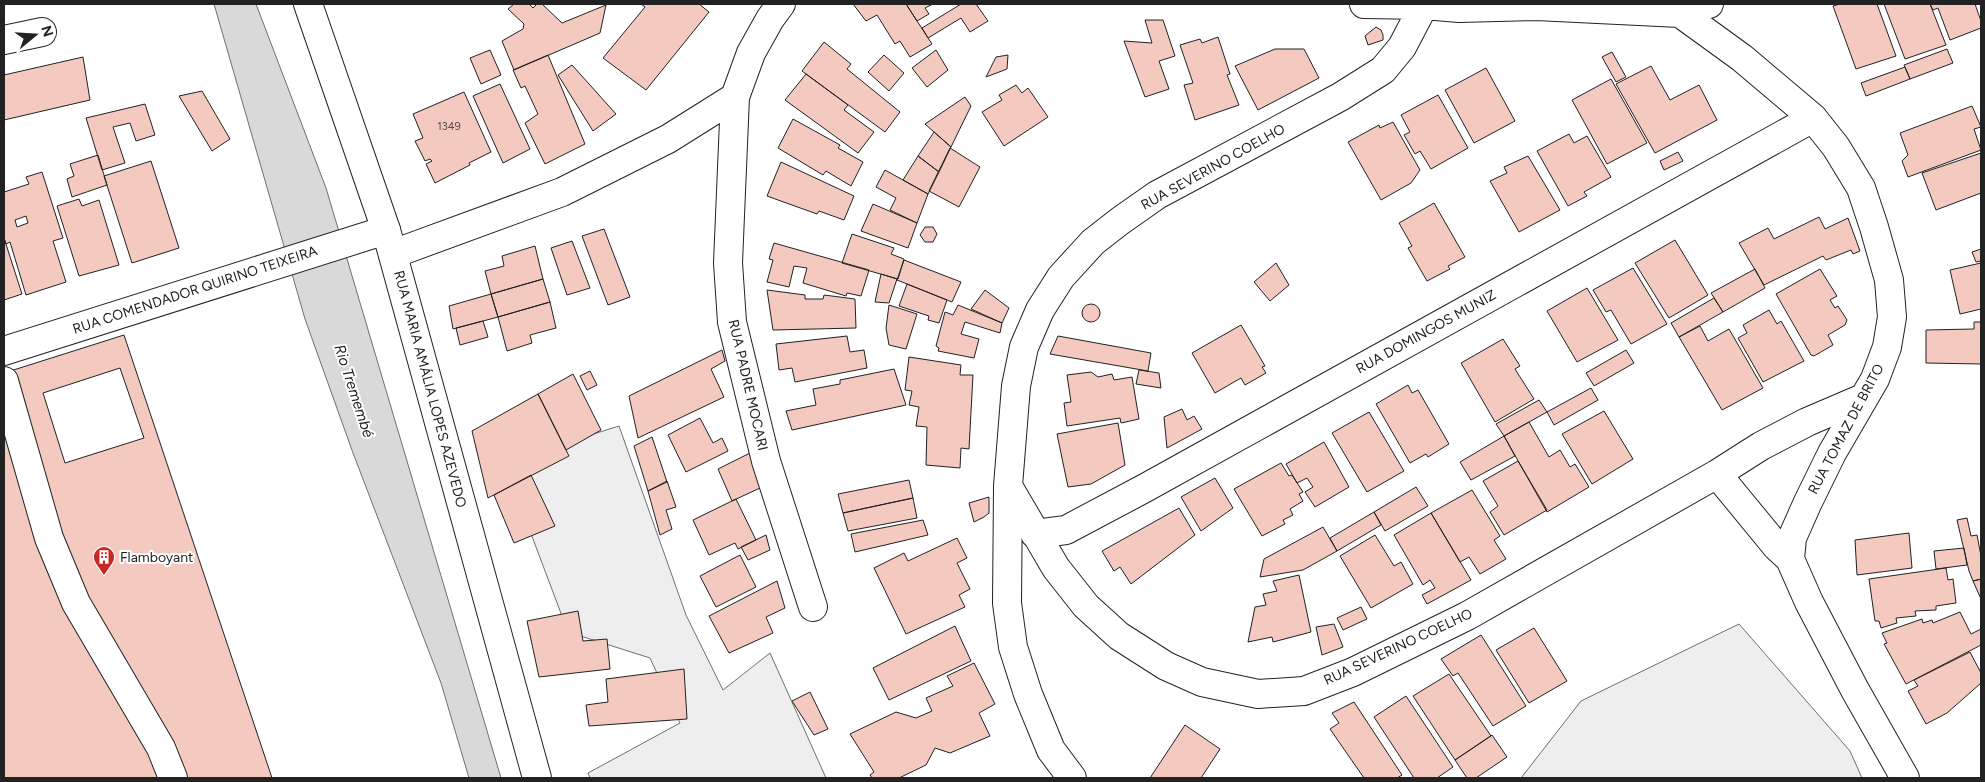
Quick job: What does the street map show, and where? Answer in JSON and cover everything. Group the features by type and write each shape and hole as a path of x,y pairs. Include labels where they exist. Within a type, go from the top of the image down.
{"street":[{"name":"RUA MARIA AMÁLIA LOPES AZEVEDO","path":"308,4 389,242 537,778"},
{"name":"RUA PADRE MOCARI","path":"781,4 770,18 751,53 735,96 728,263 732,322 766,461 814,607"},
{"path":"1364,4 1424,5 1459,8 1536,6 1680,13 1709,4"},
{"name":"RUA SEVERINO COELHO","path":"1424,5 1402,47 1383,70 1340,97 1157,195 1093,242 1061,277 1040,310 1024,347 1016,386 1008,486 1056,568 1086,606 1119,636 1166,666 1202,682 1258,694 1304,691 1353,672 1467,616 1717,474 1761,446 1807,422 1862,398"},
{"name":"RUA TOMAZ DE BRITO","path":"1680,13 1742,58 1813,118 1836,147 1861,188 1889,280 1892,317 1887,347 1875,379 1862,398 1832,453 1808,502 1792,538 1790,559"},
{"path":"4,40 42,32"},
{"name":"RUA COMENDADOR QUIRINO TEIXEIRA","path":"4,351 330,247 389,242 562,192 668,139 735,96"},
{"name":"RUA DOMINGOS MUNIZ","path":"1035,534 1066,530 1145,488 1813,118"},
{"path":"4,382 49,538 76,603 161,748 173,778"},
{"path":"1717,474 1777,547 1790,559 1809,602 1832,646 1905,778"},
{"path":"1008,486 1007,603 1013,647 1028,694 1051,750 1072,778"}],"shaded area":[{"path":"619,426 686,615 723,690 770,653 826,778 590,778 588,773 680,723 650,658 568,632 504,462"},
{"path":"1739,624 1850,751 1862,778 1521,778 1581,701"}],"water":[{"name":"Rio Tremembé","path":"214,4 256,4 326,188 501,778 469,778 441,683 353,453 305,319"}],"building":[{"path":"514,4 529,4 533,8 537,4 542,4 562,23 606,5 600,33 514,70 502,41 523,29 524,24 508,9"},
{"path":"641,4 699,4 709,12 646,90 603,58 645,7"},
{"path":"853,4 906,4 932,44 910,57 900,41 895,44 877,15 866,21"},
{"path":"906,4 933,4 925,8 929,14 917,21"},
{"path":"961,4 976,4 988,21 970,32 961,18 928,38 922,28"},
{"path":"1840,4 1877,4 1896,56 1856,69 1833,6"},
{"path":"1884,4 1930,4 1946,45 1905,59"},
{"path":"1930,4 1975,4 1981,21 1981,28 1950,40 1938,8 1933,10"},
{"path":"1145,20 1163,20 1175,56 1159,61 1169,89 1145,97 1124,41 1152,43"},
{"path":"1376,27 1381,30 1383,40 1368,45 1365,36"},
{"path":"1218,37 1230,74 1227,75 1239,105 1195,120 1184,85 1193,83 1180,45 1200,39 1202,43"},
{"path":"824,42 851,64 847,69 900,112 885,132 802,71"},
{"path":"1275,49 1304,49 1319,78 1258,110 1235,66"},
{"path":"1947,49 1953,63 1910,79 1904,65"},
{"path":"490,50 501,75 481,84 470,58"},
{"path":"936,50 948,70 927,87 912,68"},
{"path":"1612,52 1626,77 1616,82 1602,57"},
{"path":"548,55 585,144 545,164 525,123 538,114 525,86 521,88 513,70"},
{"path":"884,55 904,73 889,91 868,72"},
{"path":"1008,55 1007,69 986,77 996,57"},
{"path":"83,57 90,100 4,120 4,75"},
{"path":"572,65 616,114 593,131 558,75"},
{"path":"1651,66 1670,100 1699,85 1717,120 1655,153 1616,84"},
{"path":"1905,67 1910,79 1866,96 1861,83"},
{"path":"1486,68 1515,121 1474,143 1445,90"},
{"path":"806,74 848,105 844,110 874,132 858,153 785,100"},
{"path":"1611,79 1647,143 1607,164 1572,100"},
{"path":"500,84 530,149 503,163 473,96"},
{"path":"1016,85 1022,93 1028,88 1048,117 1004,146 982,112 1002,100 999,95"},
{"path":"202,91 230,139 212,151 179,96"},
{"path":"464,92 491,152 435,183 426,164 432,161 430,159 425,161 415,141 423,138 413,114"},
{"path":"1438,95 1468,148 1431,169 1420,151 1415,154 1404,135 1410,132 1401,115"},
{"path":"965,97 971,106 951,147 925,124"},
{"path":"145,104 155,135 136,141 130,123 113,127 125,163 102,170 86,118"},
{"path":"1972,106 1981,127 1974,129 1981,150 1908,177 1902,161 1908,155 1900,133"},
{"path":"793,119 840,145 838,148 863,162 851,186 826,171 823,175 778,148"},
{"path":"1393,122 1420,170 1411,183 1381,200 1348,142 1379,125 1380,128"},
{"path":"934,132 951,147 939,172 918,156"},
{"path":"1569,134 1574,143 1587,136 1611,177 1584,192 1587,196 1568,206 1537,151"},
{"path":"950,148 980,167 959,207 929,191"},
{"path":"1678,152 1683,161 1664,170 1660,161"},
{"path":"1981,153 1981,193 1936,210 1922,173"},
{"path":"98,155 107,185 72,197 67,179 74,176 70,164"},
{"path":"918,156 939,172 928,194 903,180"},
{"path":"1528,156 1560,210 1519,232 1490,181 1507,173 1504,167"},
{"path":"151,161 179,248 132,263 104,176"},
{"path":"781,162 854,196 844,220 819,211 817,214 767,196"},
{"path":"885,170 928,194 917,223 890,210 896,198 876,187"},
{"path":"42,172 63,238 53,241 66,282 26,295 10,242 6,244 4,238 4,192 29,184 26,177","holes":["26,216 28,223 17,227 15,220"]},
{"path":"79,199 82,206 99,200 119,265 79,276 57,206"},
{"path":"1434,203 1465,257 1448,266 1450,269 1427,281 1408,248 1412,246 1399,223"},
{"path":"873,204 917,223 908,248 861,231"},
{"path":"1819,217 1825,229 1848,218 1860,251 1853,254 1851,250 1826,260 1823,256 1764,285 1739,243 1768,228 1774,239"},
{"path":"925,227 933,227 937,234 933,242 925,242 920,235"},
{"path":"604,229 630,297 608,305 582,236"},
{"path":"852,234 894,248 891,254 904,259 898,279 842,263"},
{"path":"4,238 22,294 4,300"},
{"path":"1675,240 1708,295 1669,318 1635,263"},
{"path":"572,241 590,288 567,295 551,248"},
{"path":"774,243 869,270 861,296 847,293 846,296 803,283 807,268 794,266 789,287 767,282 773,260 769,259"},
{"path":"535,246 543,279 491,294 485,271 504,266 502,256"},
{"path":"1981,249 1981,261 1976,262 1972,252"},
{"path":"904,260 961,282 952,302 897,280"},
{"path":"1276,263 1289,285 1270,301 1254,282"},
{"path":"1981,263 1981,309 1960,314 1950,270"},
{"path":"1633,268 1667,324 1631,344 1611,310 1606,312 1593,290"},
{"path":"1755,269 1765,288 1723,312 1711,293"},
{"path":"1820,269 1837,296 1830,300 1835,308 1838,306 1847,320 1845,325 1828,335 1833,345 1814,356 1811,355 1776,294"},
{"path":"881,274 897,279 889,303 875,302"},
{"path":"543,279 550,302 498,317 491,294"},
{"path":"907,284 947,300 939,323 928,320 929,316 899,306"},
{"path":"1587,288 1618,340 1577,362 1547,311"},
{"path":"767,290 805,295 805,299 823,299 824,295 855,299 856,328 773,330"},
{"path":"985,290 1009,308 1002,323 971,309"},
{"path":"491,294 498,317 453,329 449,306"},
{"path":"1714,298 1723,312 1679,337 1671,323"},
{"path":"550,302 556,328 530,335 532,343 507,351 498,317"},
{"path":"1091,304 1097,307 1100,313 1097,319 1091,322 1085,319 1082,313 1085,307"},
{"path":"889,305 917,314 906,349 889,345 886,328"},
{"path":"958,305 1002,323 1000,333 965,322 961,334 979,339 974,358 938,351 939,348 936,346 945,312 953,315"},
{"path":"1769,310 1777,324 1781,321 1804,361 1763,382 1738,338 1747,333 1743,325"},
{"path":"483,321 488,337 460,345 456,328"},
{"path":"1974,322 1981,322 1981,364 1926,363 1926,330 1974,329"},
{"path":"1241,325 1265,366 1262,367 1266,373 1245,385 1241,378 1215,393 1192,353"},
{"path":"1700,326 1708,341 1729,329 1763,388 1722,410 1679,337"},
{"name":"Flamboyant","path":"124,335 272,778 4,778 4,373"},
{"path":"847,336 850,352 864,350 867,368 795,382 792,368 779,370 776,344"},
{"path":"1058,336 1151,353 1148,371 1050,354"},
{"path":"1503,339 1520,366 1515,369 1534,399 1495,422 1461,363"},
{"path":"722,350 725,361 711,369 724,397 638,438 629,396"},
{"path":"1626,350 1634,363 1594,386 1586,373"},
{"path":"909,357 961,365 960,375 973,375 969,449 961,448 960,468 926,465 927,427 916,426 919,407 909,405 912,391 905,390"},
{"path":"120,368 144,438 65,463 43,393"},
{"path":"894,369 906,405 792,430 786,411 816,405 813,389 840,384 840,380"},
{"path":"1139,370 1159,373 1161,388 1136,384"},
{"path":"590,371 597,385 587,390 580,376"},
{"path":"1091,372 1098,377 1112,374 1114,380 1132,377 1139,419 1121,423 1120,418 1067,426 1064,403 1071,402 1067,375"},
{"path":"573,374 601,430 566,450 538,394"},
{"path":"1408,385 1412,393 1418,390 1449,444 1428,457 1426,454 1410,463 1376,404"},
{"path":"1591,388 1598,400 1554,425 1547,412"},
{"path":"538,394 569,456 488,498 472,431"},
{"path":"1539,400 1547,412 1504,436 1496,424"},
{"path":"1182,409 1187,420 1194,416 1202,429 1167,448 1164,417"},
{"path":"1604,411 1633,459 1592,484 1562,434"},
{"path":"1369,412 1404,471 1367,492 1332,433"},
{"path":"700,418 713,443 722,438 728,451 686,472 668,435"},
{"path":"1529,422 1549,457 1560,450 1570,467 1575,464 1589,487 1547,512 1504,436"},
{"path":"1118,423 1125,465 1091,484 1068,487 1057,434"},
{"path":"1504,436 1515,456 1471,480 1460,462"},
{"path":"652,437 667,482 648,491 634,446"},
{"path":"1324,442 1349,487 1315,507 1305,492 1313,487 1307,478 1297,483 1286,464"},
{"path":"750,453 760,488 732,501 718,469"},
{"path":"1518,461 1547,510 1504,535 1490,512 1498,506 1483,481"},
{"path":"1281,463 1289,476 1292,475 1303,492 1299,494 1303,501 1290,509 1293,515 1283,520 1285,524 1262,536 1234,489"},
{"path":"531,475 555,526 514,543 494,495"},
{"path":"1215,478 1233,508 1201,531 1181,497"},
{"path":"909,480 913,498 843,513 838,494"},
{"path":"667,481 676,507 666,510 672,529 660,535 648,491"},
{"path":"1416,487 1428,506 1385,531 1374,512"},
{"path":"1472,490 1500,536 1494,540 1506,559 1480,574 1469,557 1460,562 1431,513"},
{"path":"989,497 989,513 974,522 969,503"},
{"path":"913,498 917,518 848,531 843,513"},
{"path":"736,499 756,540 738,549 735,543 709,555 693,520"},
{"path":"1179,508 1195,535 1131,584 1120,567 1114,571 1102,551"},
{"path":"1374,512 1381,525 1337,551 1330,538"},
{"path":"1431,513 1471,580 1427,604 1422,595 1435,588 1430,580 1423,585 1394,535"},
{"path":"1967,518 1971,536 1977,535 1981,556 1981,579 1973,581 1957,520"},
{"path":"923,520 928,535 855,552 851,534"},
{"path":"1323,527 1337,551 1303,570 1260,577 1264,559"},
{"path":"1909,533 1912,568 1857,575 1855,540"},
{"path":"766,535 770,550 748,560 741,547"},
{"path":"1375,535 1394,566 1401,562 1413,584 1371,608 1340,556"},
{"path":"957,538 967,558 957,563 970,589 959,595 965,607 906,634 874,568 904,553 908,561"},
{"path":"1964,548 1967,565 1936,569 1934,551"},
{"path":"740,555 756,587 716,607 700,576"},
{"path":"1946,568 1948,580 1953,579 1956,603 1936,606 1936,610 1915,611 1916,616 1896,618 1897,623 1881,628 1879,621 1875,621 1869,579"},
{"path":"1299,575 1311,632 1273,642 1272,637 1248,642 1255,607 1266,605 1263,594 1277,591 1273,581"},
{"path":"1981,579 1981,599 1973,581"},
{"path":"777,581 785,608 766,617 773,633 729,653 709,616"},
{"path":"1361,607 1367,619 1343,630 1337,618"},
{"path":"578,611 583,641 607,639 610,669 539,677 527,621"},
{"path":"1960,612 1971,634 1981,629 1981,645 1906,684 1884,644 1887,643 1882,633 1922,619 1923,623 1932,620 1933,623"},
{"path":"1334,624 1343,647 1322,655 1316,627"},
{"path":"955,626 971,661 889,700 873,668"},
{"path":"1534,628 1567,681 1529,703 1496,650"},
{"path":"1481,635 1526,706 1493,726 1458,673 1453,676 1441,659"},
{"path":"1970,652 1981,673 1981,683 1947,713 1926,724 1908,691 1918,686 1914,680"},
{"path":"974,663 995,704 979,713 990,736 950,753 935,748 926,765 899,778 872,778 870,775 874,772 850,734 896,712 916,718 932,711 926,698 953,686 947,676"},
{"path":"684,669 687,719 589,726 586,705 608,702 606,679"},
{"path":"1449,674 1491,736 1455,760 1413,696"},
{"path":"810,692 828,729 814,735 792,701"},
{"path":"1406,696 1453,767 1437,778 1414,778 1374,717"},
{"path":"1354,702 1402,775 1397,778 1364,778 1330,729 1339,723 1332,713"},
{"path":"1185,725 1220,749 1201,778 1150,778"},
{"path":"1492,735 1507,757 1476,778 1467,778 1455,760"}],"place":[{"name":"Flamboyant","path":"104,576"}]}
